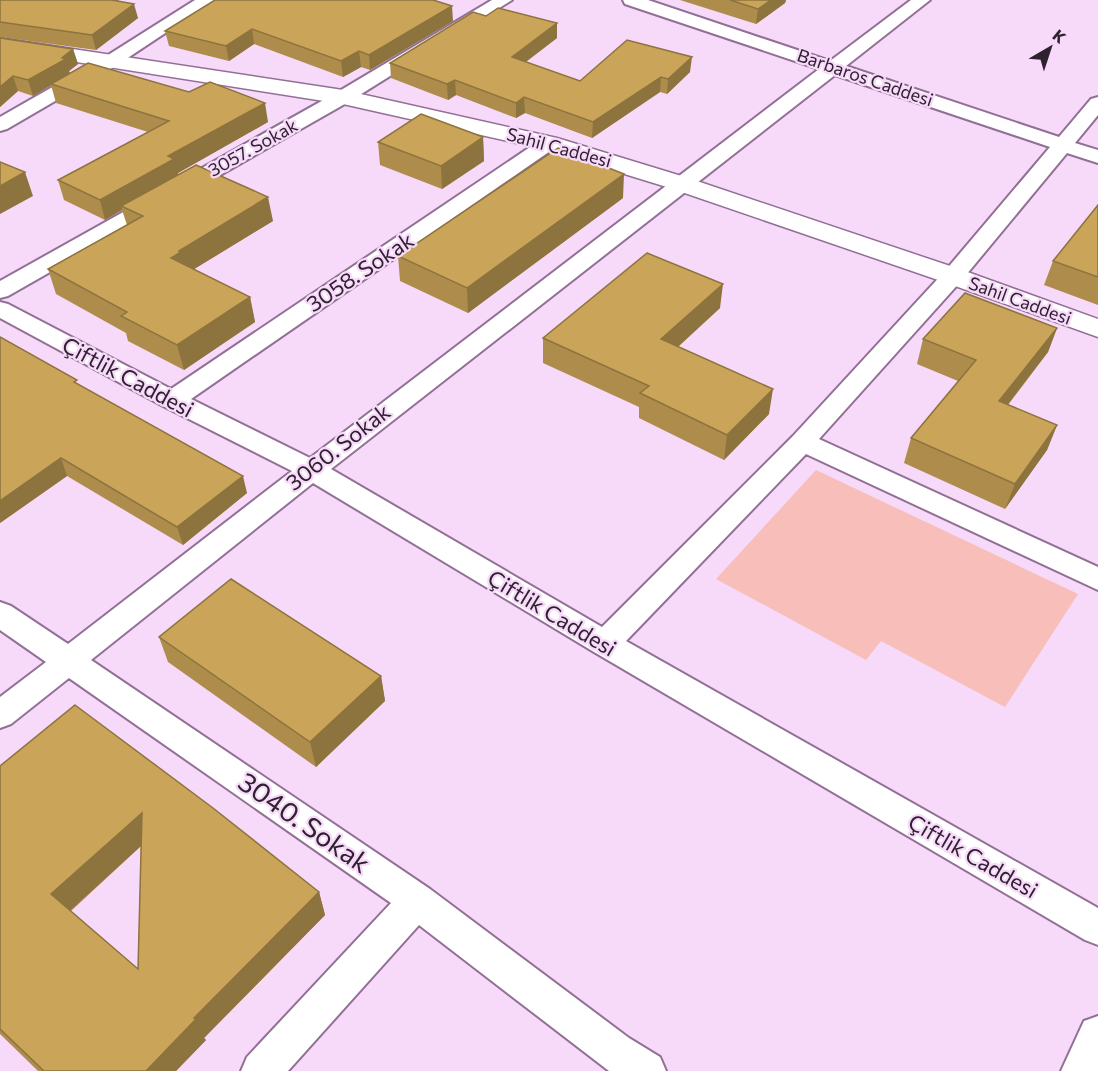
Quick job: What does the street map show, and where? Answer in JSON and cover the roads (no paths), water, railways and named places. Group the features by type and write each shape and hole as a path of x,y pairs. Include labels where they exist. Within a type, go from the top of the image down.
{"street":[{"name":"3057. Sokak","path":"0,291 343,97 504,0"},
{"name":"Barbaros Caddesi","path":"631,0 1098,157"},
{"name":"3060. Sokak","path":"0,715 310,469 679,183 922,0"},
{"path":"0,125 111,61 203,1"},
{"name":"Sahil Caddesi","path":"0,44 343,97 549,143 679,183 953,276 1098,329"},
{"path":"605,644 802,442 953,276 1098,103"},
{"name":"3058. Sokak","path":"171,400 549,143"},
{"name":"Çiftlik Caddesi","path":"0,309 171,400 310,469 605,644 1098,928"},
{"path":"802,442 1098,579"},
{"name":"3040. Sokak","path":"0,614 417,901 620,1065"},
{"path":"261,1071 417,901"},
{"path":"1081,1071 1098,1035"}]}
